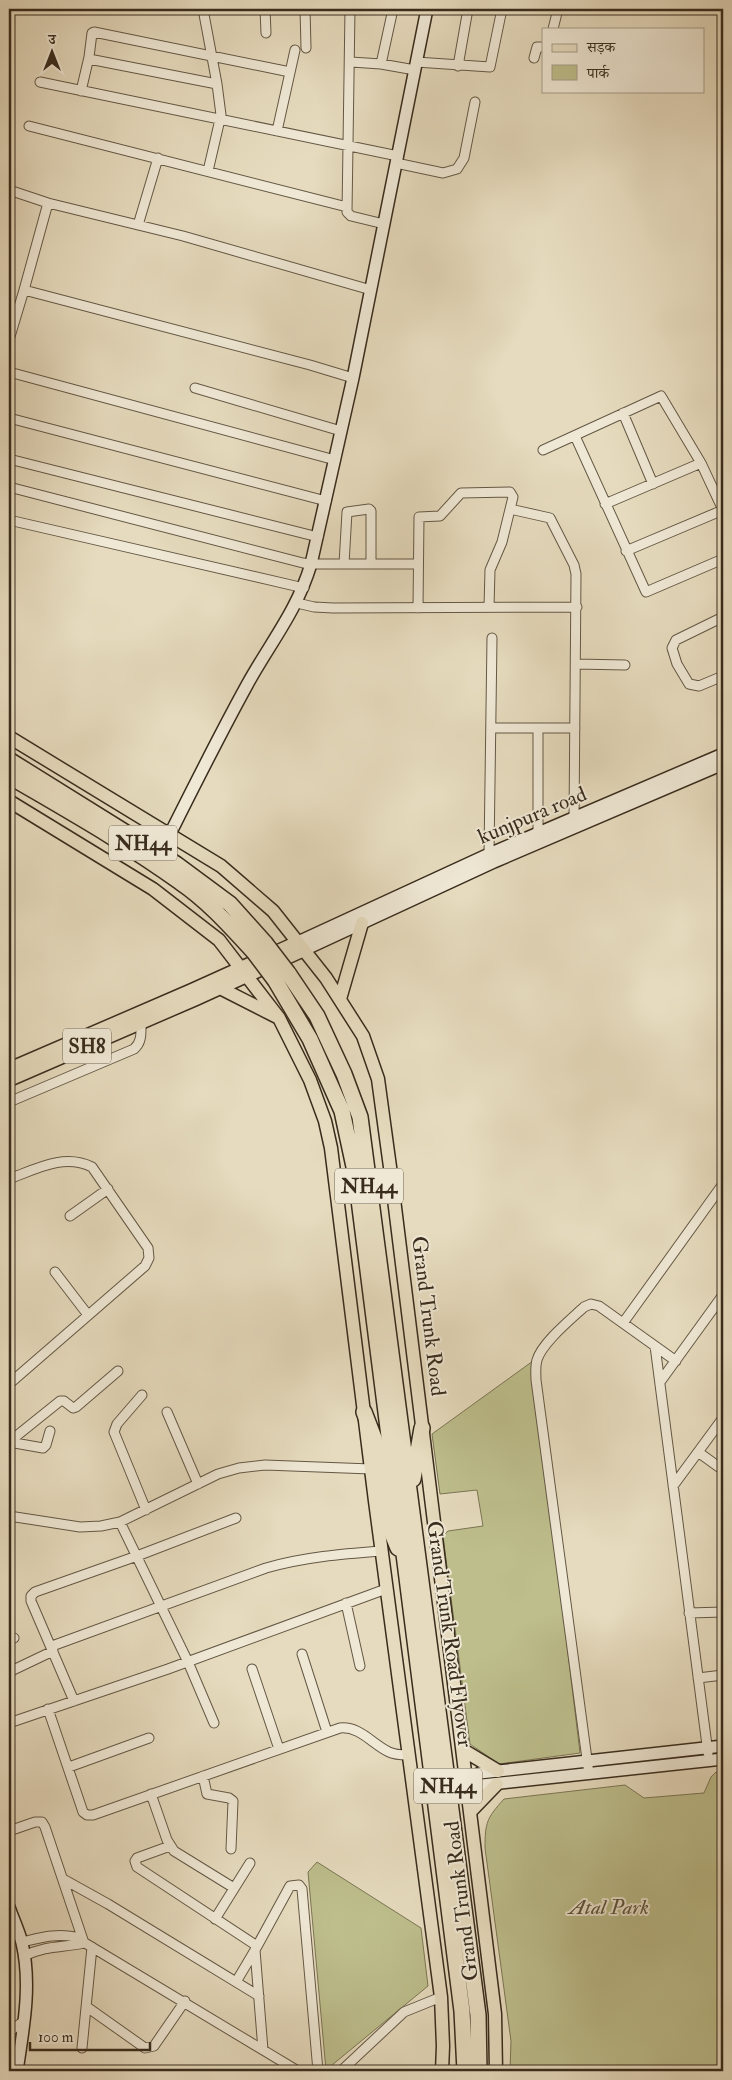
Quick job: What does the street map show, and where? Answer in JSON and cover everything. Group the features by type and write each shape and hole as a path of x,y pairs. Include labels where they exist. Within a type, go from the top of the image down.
{"highway":[{"name":"NH44","path":"9,760 176,864 230,904 282,977 316,1016 344,1074 360,1117 410,1500"},
{"name":"NH44","path":"9,776 86,821 181,882 260,947"},
{"name":"NH44","path":"282,977 342,1111 356,1176 462,2012 465,2071"},
{"path":"364,1412 374,1438 389,1526 404,1560"},
{"path":"410,1500 422,1428"},
{"name":"Grand Trunk Road Flyover","path":"410,1500 478,2015 479,2071"}],"main road":[{"name":"Grand Trunk Road","path":"9,737 221,866 273,911 340,1000 363,1036 378,1079 463,1750 470,1812 476,1913 495,2014 496,2071"},
{"name":"Grand Trunk Road","path":"9,800 153,890 219,940 279,1018 310,1080 325,1121 331,1148 408,1756 434,1917 441,1997 442,2071"},
{"path":"340,1000 360,919"},
{"name":"SH8","path":"9,1069 245,972 301,946"},
{"name":"SH8","path":"9,1080 220,988 245,972"},
{"path":"220,988 279,1018"},
{"path":"463,1750 498,1771"},
{"path":"470,1812 497,1784"}],"street":[{"path":"203,9 217,84 220,119 208,171"},
{"path":"266,9 266,33"},
{"path":"306,9 306,48"},
{"path":"350,9 351,62 348,215 384,224"},
{"path":"381,64 393,9"},
{"path":"170,834 247,684 297,603 304,588 318,536 353,378 427,9"},
{"path":"458,66 468,9"},
{"path":"351,62 415,66 490,67 502,9"},
{"path":"554,28 558,9"},
{"path":"81,91 89,59 92,33 94,32 290,72"},
{"path":"534,58 537,47 542,47"},
{"path":"277,131 295,50"},
{"path":"89,59 217,84"},
{"path":"40,82 348,146 443,173 457,169 464,158 475,102"},
{"path":"29,126 347,207"},
{"path":"138,226 158,158"},
{"path":"9,190 48,203 183,236 371,290"},
{"path":"9,340 13,310 24,290 48,203"},
{"path":"24,290 353,378"},
{"path":"9,372 335,460"},
{"path":"195,388 341,431"},
{"path":"543,450 661,396 701,463 723,510 626,551"},
{"path":"623,413 653,484"},
{"path":"9,418 326,501"},
{"path":"575,436 646,592 723,558"},
{"path":"9,459 318,536"},
{"path":"606,504 701,463"},
{"path":"9,487 230,545 311,564 418,564"},
{"path":"418,608 419,517 440,516 458,495 465,492 512,493 502,542 490,570 489,607"},
{"path":"510,508 545,516 553,522 574,565 576,574 574,822"},
{"path":"344,564 346,512 369,509 372,511 371,564"},
{"path":"9,520 304,588"},
{"path":"297,603 314,607 333,608 577,607"},
{"path":"722,620 676,640 672,648 677,664 688,684 699,686 723,676"},
{"path":"489,854 492,638"},
{"path":"576,664 625,664"},
{"path":"491,728 575,728"},
{"path":"538,728 538,833"},
{"name":"kunjpura road","path":"301,946 723,754"},
{"name":"kunjpura road","path":"464,871 489,854 538,833 574,822 723,764"},
{"path":"9,1102 134,1049 142,1038 141,1023"},
{"path":"9,1179 55,1163 68,1160 81,1161 92,1168 108,1189 148,1248 149,1258 144,1266 9,1384"},
{"path":"623,1323 723,1184"},
{"path":"70,1216 108,1189"},
{"path":"55,1272 88,1316"},
{"path":"660,1382 723,1295"},
{"path":"588,1774 536,1380 536,1361 540,1352 584,1307 591,1304 599,1306 676,1361"},
{"path":"655,1346 708,1760"},
{"path":"9,1442 60,1400 64,1400 71,1407 76,1407 118,1371"},
{"path":"142,1394 117,1424 114,1432 146,1510"},
{"path":"167,1412 198,1484"},
{"path":"673,1486 723,1418"},
{"path":"9,1442 43,1448 46,1445 50,1431"},
{"path":"698,1452 723,1470"},
{"path":"9,1516 80,1527 120,1522 218,1474 239,1468 256,1466 371,1469"},
{"path":"74,1701 31,1601 35,1592 236,1518"},
{"path":"120,1522 188,1662 214,1723"},
{"path":"9,1672 52,1649 266,1568 320,1556 381,1551"},
{"path":"9,1723 188,1662 386,1589"},
{"path":"346,1603 360,1666"},
{"path":"689,1614 723,1612"},
{"path":"302,1654 327,1732"},
{"path":"252,1669 279,1749"},
{"path":"698,1678 723,1675"},
{"path":"48,1709 83,1812 93,1815 327,1732 348,1727 391,1753 408,1756"},
{"path":"69,1767 149,1738"},
{"path":"466,1782 480,1773 723,1746"},
{"path":"466,1782 482,1786 723,1759"},
{"path":"203,1776 207,1794 229,1798 233,1801 231,1849"},
{"path":"151,1794 170,1846 181,1857 234,1888"},
{"path":"9,1831 35,1822 42,1822 88,1945 87,2007 82,2048"},
{"path":"170,1846 138,1858 135,1861 137,1867 215,1918 256,1948"},
{"path":"215,1918 250,1862"},
{"path":"63,1879 108,1904 259,1996"},
{"path":"236,1982 290,1886 299,1885 302,1889 318,2071"},
{"path":"9,1907 22,1942 26,1983 24,2021 17,2071"},
{"path":"22,1942 63,1934 75,1937 263,2050 284,2068 298,2071"},
{"path":"37,1938 39,1949"},
{"path":"24,1956 39,1949 88,1945"},
{"path":"256,1948 263,2050"},
{"path":"341,2071 404,2012 441,1997"},
{"path":"87,2007 145,2048 150,2048 154,2046 185,2002"},
{"path":"9,2032 24,2021"}],"green space":[{"path":"533,1361 580,1753 499,1764 470,1744 443,1536 448,1531 483,1526 477,1490 440,1494 432,1434"},
{"name":"Atal Park","path":"716,1772 723,1777 723,2071 510,2071 511,2041 485,1848 488,1821 494,1811 504,1799 625,1785 644,1798 704,1793 711,1777"},
{"path":"317,1862 421,1928 428,1986 326,2070 308,1872"}]}
